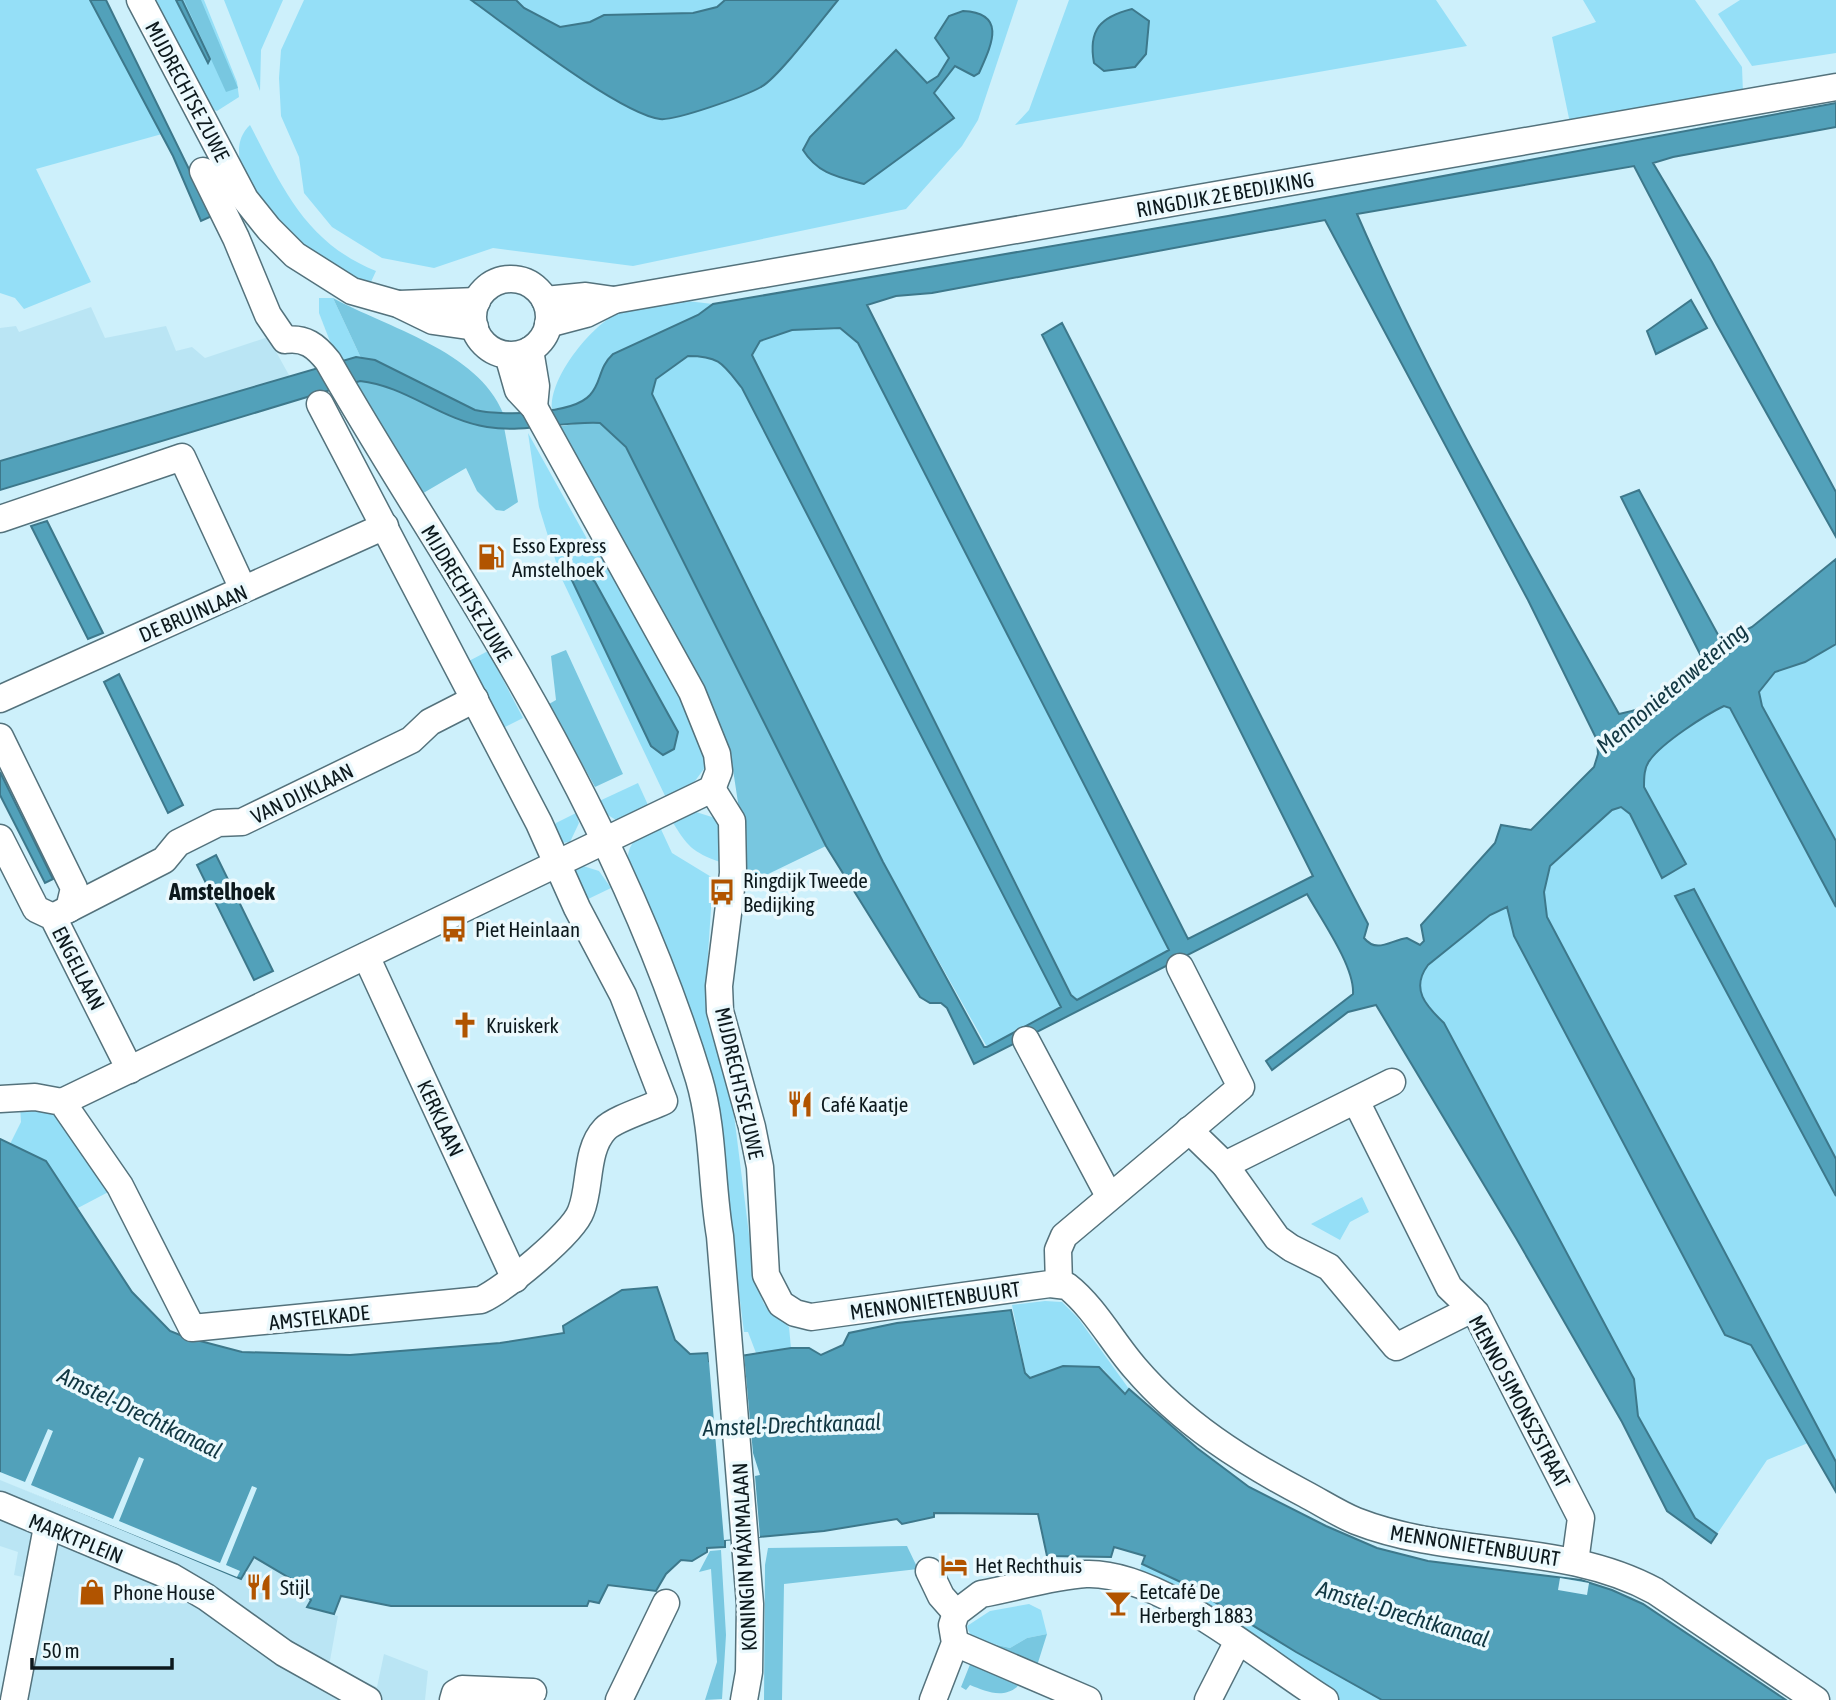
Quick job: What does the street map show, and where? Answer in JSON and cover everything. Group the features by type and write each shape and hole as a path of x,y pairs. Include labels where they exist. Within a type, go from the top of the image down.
{"street":[{"name":"MIJDRECHTSE ZUWE","path":"140,0 245,199 268,229 295,256 336,284 366,296 398,304 433,321 475,327"},
{"name":"RINGDIJK 2E BEDIJKING","path":"547,312 586,314 614,300 1836,87"},
{"name":"MIJDRECHTSE ZUWE","path":"202,171 236,238 268,315 285,341 294,339 310,343 328,361 499,644 603,841 652,947 699,1080 712,1144 713,1196 735,1418"},
{"path":"510,279 524,281 536,289 547,312 538,343 519,352 487,346 475,327 477,301 485,289 510,279"},
{"name":"MIJDRECHTSE ZUWE","path":"398,304 477,301"},
{"path":"0,1099 35,1097 62,1102 712,789 719,771 717,754 692,692 546,433 534,407 536,386 519,352"},
{"name":"MIJDRECHTSE ZUWE","path":"320,404 475,699 623,995 664,1101"},
{"path":"0,519 182,457 243,589"},
{"name":"DE BRUINLAAN","path":"0,699 386,526"},
{"name":"VAN DIJKLAAN","path":"61,913 164,860 178,843 218,823 242,822 411,740 430,722 475,699"},
{"name":"ENGELLAAN","path":"0,737 74,888 61,913"},
{"name":"MIJDRECHTSE ZUWE","path":"712,789 732,821 733,873 719,986 720,1011 757,1153 766,1275 781,1304 795,1314 811,1317"},
{"name":"ENGELLAAN","path":"0,838 36,909 61,913"},
{"name":"ENGELLAAN","path":"61,913 130,1070"},
{"name":"KERKLAAN","path":"366,956 515,1279"},
{"path":"1059,1284 1060,1243 1109,1196 1241,1087 1180,967"},
{"path":"1026,1040 1109,1196"},
{"path":"1225,1165 1392,1082"},
{"name":"AMSTELKADE","path":"62,1102 120,1186 192,1328 481,1300 500,1291 563,1235 581,1214 588,1164 605,1129 664,1101"},
{"name":"MENNO SIMONSZSTRAAT","path":"1356,1101 1449,1287 1472,1309 1581,1518 1576,1562"},
{"path":"1189,1130 1235,1175 1277,1238 1328,1266 1396,1347 1472,1309"},
{"name":"MENNONIETENBUURT","path":"811,1317 1059,1284 1074,1292 1136,1370 1166,1399 1232,1455 1275,1479 1354,1521 1396,1535 1576,1562 1631,1577 1815,1700"},
{"name":"KONINGIN MÁXIMALAAN","path":"735,1418 746,1538 750,1672 745,1699"},
{"name":"MARKTPLEIN","path":"0,1506 151,1567 189,1586 284,1653 368,1700"},
{"path":"11,1683 47,1527"},
{"path":"929,1571 941,1596 956,1613"},
{"path":"933,1700 955,1643 952,1625 956,1613 981,1594 1084,1574 1107,1575 1136,1583 1182,1605 1325,1700"},
{"path":"619,1700 666,1603"},
{"path":"955,1643 1088,1700"},
{"path":"1208,1700 1237,1643"},
{"path":"453,1700 455,1693 461,1689 533,1692"}],"shaded area":[{"path":"0,0 90,0 162,134 36,169 91,282 24,309 15,298 0,293"},
{"path":"148,0 176,0 208,63 210,59 182,0 204,0 237,82 239,97 217,111 207,108"},
{"path":"184,0 201,0 238,88 226,92"},
{"path":"224,0 283,0 261,50 260,91"},
{"path":"304,0 1018,0 978,120 962,146 906,209 633,266 493,248 434,268 382,258 332,227 304,193 299,157 281,116 279,78 281,50"},
{"path":"1069,0 1436,0 1467,46 1015,125 1029,110"},
{"path":"1583,0 1695,0 1742,67 1743,93 1570,123 1552,37 1596,22"},
{"path":"1740,0 1836,0 1836,53 1752,66 1718,14"},
{"path":"250,125 299,211 331,245 376,271 370,284 334,267 308,250 275,221 251,189 243,171 239,154 241,139"},
{"path":"319,298 333,298 361,358 338,362 319,313"},
{"path":"333,298 429,343 452,357 491,391 503,413 475,410 375,360 361,358"},
{"path":"678,300 713,304 598,385 580,405 552,409 553,396 566,367 587,338 600,326 624,310"},
{"path":"91,307 105,338 166,326 176,351 192,347 205,358 268,337 290,377 0,461 0,328 16,326 19,332"},
{"path":"840,328 858,343 1169,951 1077,1000 1074,999 752,355 760,341 792,330"},
{"path":"688,356 707,358 720,363 742,388 1062,1007 987,1047 883,862 652,393 656,379"},
{"path":"360,381 382,384 487,427 504,427 518,502 504,511 496,510 477,491 466,468 420,495 350,384"},
{"path":"600,423 626,447 826,846 735,890 742,829 732,763 719,725 684,651 555,427"},
{"path":"528,433 591,546 599,543 685,699 709,762 695,781 667,800 560,575 539,507"},
{"path":"1836,644 1836,841 1762,706 1759,692 1775,672 1805,662"},
{"path":"566,650 623,774 595,787 549,704 556,700 551,656"},
{"path":"488,651 523,718 501,729 467,662"},
{"path":"1724,706 1730,708 1836,907 1836,1462 1547,917 1544,892 1550,866 1612,810 1622,807 1630,814 1662,877 1686,864 1644,787 1645,769 1650,759 1664,745"},
{"path":"638,783 648,805 616,820 598,809 595,803"},
{"path":"696,812 715,818 722,827 720,862 691,847 672,821"},
{"path":"576,813 579,823 570,842 561,843 553,828 556,823"},
{"path":"659,825 672,853 713,878 706,985 707,1020 732,1099 755,1282 764,1304 789,1327 791,1348 756,1353 748,1332 744,1332 717,1120 628,877 628,858 632,844 642,834"},
{"path":"583,866 599,871 611,888 584,901 569,872"},
{"path":"1507,907 1514,936 1725,1335 1751,1345 1808,1443 1767,1460 1717,1534 1695,1518 1638,1416 1633,1379 1444,1023 1422,997 1420,982 1428,965 1490,915"},
{"path":"20,1106 58,1116 116,1188 76,1209 46,1161 10,1144 21,1122"},
{"path":"1362,1197 1369,1212 1350,1222 1340,1240 1311,1224"},
{"path":"1062,1302 1078,1318 1129,1389 1125,1394 1103,1369 1063,1366 1030,1378 1026,1374 1012,1305"},
{"path":"0,1476 241,1578 253,1557 309,1590 311,1600 307,1607 338,1616 329,1666 377,1687 384,1654 428,1671 425,1700 14,1700 36,1580 14,1575 18,1552 0,1546"},
{"path":"907,1546 918,1569 784,1584 782,1700 764,1700 765,1565 768,1548"},
{"path":"721,1550 726,1635 722,1699 705,1700 717,1662 711,1569 699,1572 710,1551"},
{"path":"1142,1564 1187,1585 1296,1652 1382,1700 1339,1700 1324,1692 1139,1572"},
{"path":"1029,1604 1041,1610 1047,1634 1027,1638 1010,1648 994,1644 990,1649 976,1640 968,1630 967,1626 990,1611"},
{"path":"1047,1634 1036,1669 990,1649 993,1644 1010,1648 1027,1638"},
{"path":"971,1662 1019,1682 1017,1687 1005,1693 970,1685 966,1690 961,1687"}],"water":[{"path":"90,0 106,0 212,216 201,221 173,156"},
{"path":"176,0 182,0 210,59 208,63"},
{"path":"471,0 516,0 524,8 560,27 590,22 604,15 693,13 717,7 725,0 838,0 789,60 761,87 710,107 660,119 642,114 593,86"},
{"path":"1132,9 1149,21 1146,54 1135,67 1104,71 1094,63 1095,34 1104,21"},
{"path":"963,11 977,13 986,18 991,24 992,33 979,73 974,76 955,66 934,93 954,118 864,184 829,173 809,158 803,150 810,137 896,50 927,83 938,76 949,58 935,38 949,16"},
{"path":"1836,103 1836,127 1653,163 1712,262 1836,492 1836,537 1716,323 1634,166 1357,214 1449,405 1619,714 1655,703 1680,689 1691,680 1703,660 1621,497 1639,490 1722,642 1752,627 1836,559 1836,644 1805,662 1775,672 1759,692 1762,706 1836,841 1836,907 1730,708 1724,706 1674,738 1656,753 1645,769 1644,787 1686,864 1662,878 1630,814 1621,807 1612,810 1550,866 1544,892 1547,917 1836,1462 1836,1492 1751,1345 1725,1335 1514,936 1507,907 1490,915 1428,965 1420,982 1422,997 1444,1023 1634,1379 1638,1416 1695,1518 1717,1534 1711,1543 1667,1511 1622,1422 1516,1238 1376,1005 1348,1012 1272,1070 1266,1061 1353,994 1349,971 1343,957 1307,894 974,1064 947,1008 941,1003 930,1003 920,997 826,846 626,447 600,423 515,429 487,427 454,418 393,389 360,381 0,490 0,461 356,357 375,360 475,410 518,413 552,410 581,402 590,395 613,354 698,315 713,304 1228,216","holes":["1325,220 1528,600 1597,740 1598,754 1594,767 1531,830 1501,825 1495,843 1421,925 1424,941 1420,945 1407,938 1379,946 1369,943 1364,938 1368,924 1062,323 1042,335 1313,876 1188,939 867,305 896,296 932,293","840,328 858,343 1169,950 1077,1000 1071,995 752,355 760,341 792,330","688,356 699,356 720,363 742,388 1061,1007 984,1047 883,862 652,394 656,379"]},
{"path":"1691,300 1707,328 1656,354 1647,331"},
{"path":"47,521 103,633 88,639 31,526"},
{"path":"581,570 595,582 678,732 674,749 663,755 651,746 568,572"},
{"path":"119,674 183,805 168,813 104,682"},
{"path":"0,772 53,879 45,883 0,795"},
{"path":"216,855 273,971 254,980 197,865"},
{"path":"1694,889 1836,1159 1836,1196 1675,896"},
{"name":"Amstel-Drechtkanaal","path":"0,1139 46,1161 132,1292 170,1331 242,1352 350,1355 500,1343 564,1333 563,1326 622,1290 657,1287 675,1340 690,1354 708,1353 709,1361 791,1348 809,1348 821,1355 843,1345 849,1333 897,1323 1011,1310 1025,1373 1030,1378 1063,1366 1099,1367 1125,1394 1129,1389 1197,1448 1249,1487 1326,1526 1377,1548 1428,1561 1581,1580 1612,1590 1643,1604 1786,1700 1382,1700 1296,1652 1187,1585 1142,1564 1145,1556 1114,1547 1111,1557 1047,1556 1038,1514 934,1513 934,1517 902,1524 897,1519 824,1531 725,1540 725,1547 707,1548 707,1552 692,1561 681,1560 666,1574 656,1591 608,1585 599,1603 589,1601 587,1606 391,1606 341,1596 334,1614 307,1607 311,1600 305,1593 308,1589 254,1557 241,1579 0,1478"}],"pier":[{"path":"708,1350 712,1357 744,1354 753,1453 760,1475 755,1476 760,1537 724,1540"},
{"path":"48,1429 53,1431 31,1485 113,1519 139,1457 144,1459 119,1521 220,1563 252,1486 257,1488 226,1565 240,1571 237,1577 0,1480 0,1472 25,1482"},
{"path":"1560,1578 1589,1583 1587,1595 1558,1590"}],"place":[{"name":"Esso Express Amstelhoek","path":"491,557"},
{"name":"Ringdijk Tweede Bedijking","path":"722,892"},
{"name":"Piet Heinlaan","path":"454,929"},
{"name":"Kruiskerk","path":"465,1025"},
{"name":"Café Kaatje","path":"800,1104"},
{"name":"Het Rechthuis","path":"954,1565"},
{"name":"Stijl","path":"259,1587"},
{"name":"Phone House","path":"92,1592"},
{"name":"Eetcafé De Herbergh 1883","path":"1118,1603"}],"district":[{"name":"Amstelhoek","path":"222,891"}],"water label":[{"name":"Mennonietenwetering","path":"1672,688"}]}
